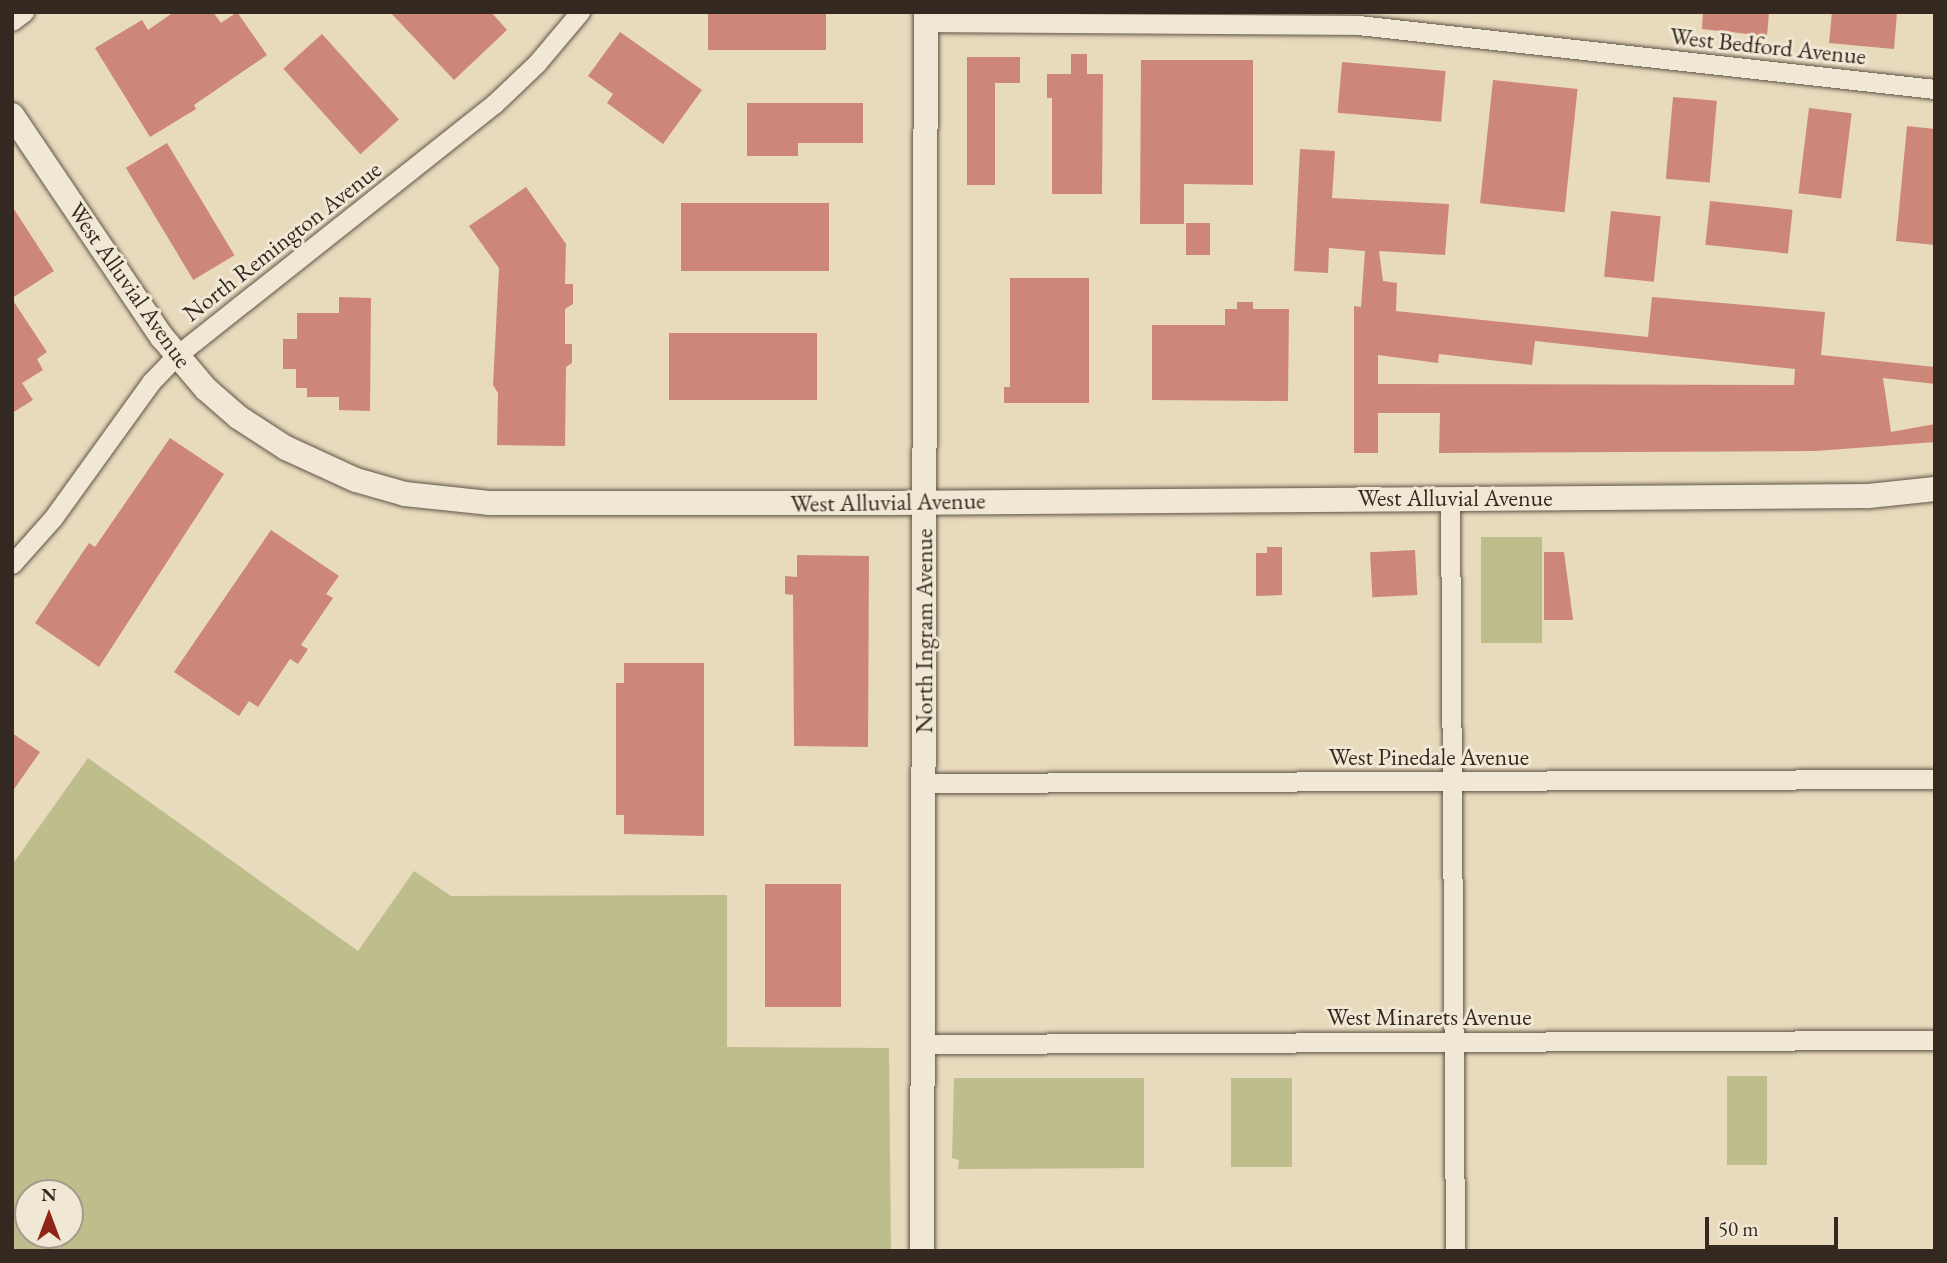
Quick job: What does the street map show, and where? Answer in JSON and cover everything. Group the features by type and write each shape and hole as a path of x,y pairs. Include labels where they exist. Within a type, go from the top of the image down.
{"street":[{"path":"12,20 24,12"},
{"name":"North Remington Avenue","path":"12,564 53,518 151,382 176,356 494,104 537,63 580,12"},
{"name":"West Bedford Avenue","path":"926,17 1358,24 1935,89"},
{"name":"North Ingram Avenue","path":"922,1251 926,17"},
{"name":"West Alluvial Avenue","path":"12,115 176,356 238,417 267,437 320,466 405,494 489,503 924,503 1869,496 1935,489"},
{"path":"1450,498 1455,1251"},
{"name":"West Pinedale Avenue","path":"924,783 1935,779"},
{"name":"West Minarets Avenue","path":"923,1044 1935,1040"}],"shaded area":[{"path":"1481,537 1542,537 1542,643 1481,643"},
{"path":"88,758 358,951 414,871 451,896 727,895 727,1047 889,1048 891,1251 12,1251 12,865"},
{"path":"1727,1076 1767,1076 1767,1165 1727,1165"},
{"path":"954,1078 1144,1078 1144,1168 958,1169 959,1160 952,1158"},
{"path":"1231,1078 1292,1078 1292,1167 1231,1167"}],"building":[{"path":"174,12 213,12 221,23 237,12 267,55 194,105 196,109 150,137 95,48 142,20 148,30"},
{"path":"390,12 491,12 507,30 454,80"},
{"path":"708,12 826,12 826,50 708,50"},
{"path":"1703,12 1769,12 1767,36 1702,29"},
{"path":"1832,12 1897,12 1894,49 1829,43"},
{"path":"620,32 702,90 663,144 607,103 613,94 588,76"},
{"path":"322,34 399,119 360,154 283,69"},
{"path":"1071,54 1087,54 1087,74 1103,74 1102,194 1052,194 1052,98 1047,98 1047,74 1071,74"},
{"path":"967,57 1020,57 1020,83 995,83 995,185 967,185"},
{"path":"1141,60 1253,60 1253,185 1184,184 1184,224 1140,224"},
{"path":"1342,62 1446,71 1441,122 1338,113"},
{"path":"1493,80 1578,89 1565,212 1480,203"},
{"path":"1673,97 1717,101 1710,183 1666,179"},
{"path":"747,103 863,103 863,143 798,143 798,156 747,156"},
{"path":"1809,108 1852,113 1841,199 1799,193"},
{"path":"1907,126 1935,129 1935,245 1896,241"},
{"path":"167,143 234,255 193,280 126,168"},
{"path":"1300,149 1335,151 1332,198 1449,204 1445,255 1379,251 1383,281 1397,283 1396,311 1648,337 1652,297 1825,312 1821,355 1935,367 1935,384 1883,378 1891,432 1935,424 1935,442 1816,451 1439,453 1440,413 1378,413 1378,453 1354,453 1354,306 1361,307 1365,251 1329,248 1328,273 1294,271","holes":["1535,341 1795,369 1794,385 1378,384 1378,355 1438,363 1439,354 1532,365"]},
{"path":"526,187 566,244 565,284 573,284 573,304 565,309 565,344 572,344 572,363 566,367 565,446 497,445 498,393 493,385 499,268 469,226"},
{"path":"1710,201 1793,210 1788,253 1705,245"},
{"path":"681,203 829,203 829,271 681,271"},
{"path":"12,206 54,271 12,298"},
{"path":"1611,211 1661,216 1654,282 1604,277"},
{"path":"1186,223 1210,223 1210,255 1186,255"},
{"path":"1010,278 1089,278 1089,403 1004,403 1004,387 1010,387"},
{"path":"339,297 371,298 370,411 339,410 339,397 307,397 307,388 296,388 296,369 283,369 283,339 297,339 297,313 339,313"},
{"path":"12,299 47,352 37,359 43,370 22,383 33,400 12,413"},
{"path":"1237,302 1253,302 1253,309 1289,309 1288,401 1152,400 1152,325 1225,325 1225,309 1237,309"},
{"path":"669,333 817,333 817,400 669,400"},
{"path":"170,438 224,474 99,667 35,623 89,543 95,547"},
{"path":"271,530 339,576 326,594 333,598 301,645 308,649 298,664 290,659 258,707 249,701 239,716 174,672"},
{"path":"1267,547 1282,547 1282,595 1256,596 1256,553 1267,553"},
{"path":"1415,550 1417,595 1372,597 1370,552"},
{"path":"1544,552 1564,552 1573,620 1544,620"},
{"path":"797,555 869,556 868,747 794,746 793,595 785,594 785,576 797,577"},
{"path":"624,663 704,663 704,836 624,834 624,815 616,815 616,683 624,683"},
{"path":"12,733 40,752 12,792"},
{"path":"765,884 841,884 841,1007 765,1007"}]}
